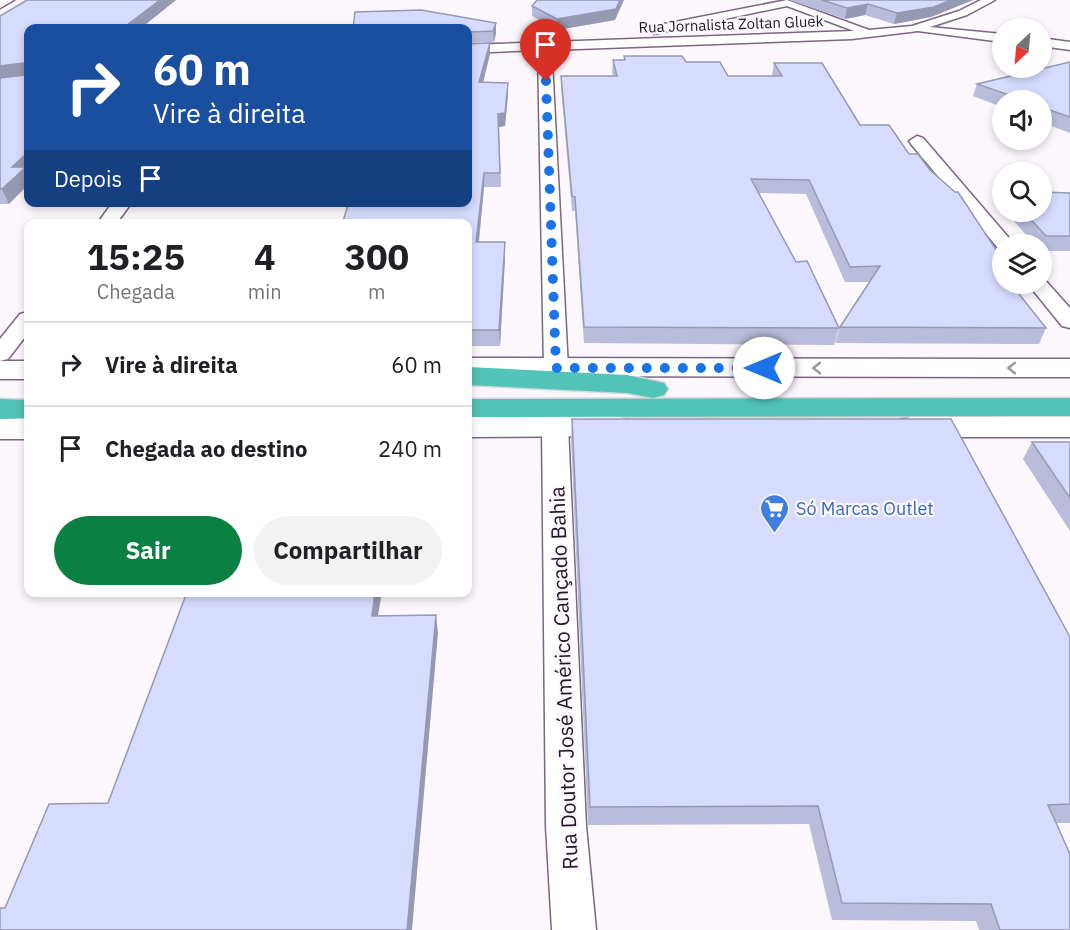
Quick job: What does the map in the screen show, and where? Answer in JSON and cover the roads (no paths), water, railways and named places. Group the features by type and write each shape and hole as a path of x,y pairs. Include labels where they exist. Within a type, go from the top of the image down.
{"highway":[{"path":"472,376 627,384 653,389"},
{"path":"0,389 24,389"},
{"path":"472,389 1070,389"},
{"path":"472,408 1070,407"},
{"path":"0,409 24,409"},
{"path":"472,416 555,426"}],"main road":[{"path":"0,4 7,0"},
{"path":"0,20 23,5"},
{"path":"472,368 1070,368"},
{"path":"0,370 24,370"},
{"path":"472,427 1070,427"},
{"path":"0,429 24,429"}],"street":[{"name":"Rua Jornalista Zoltan Gluek","path":"472,49 818,38 913,29 963,13 990,0"},
{"path":"583,44 788,3 870,33"},
{"path":"913,29 992,37"},
{"path":"1052,44 1070,46"},
{"path":"543,46 546,60 556,368"},
{"path":"917,141 996,234"},
{"path":"110,219 119,207"},
{"path":"1047,294 1070,321"},
{"path":"0,354 24,324"},
{"name":"Rua Doutor José Américo Cançado Bahia","path":"555,426 566,826 574,930"}],"place":[{"name":"Só Marcas Outlet","path":"775,534"}]}
